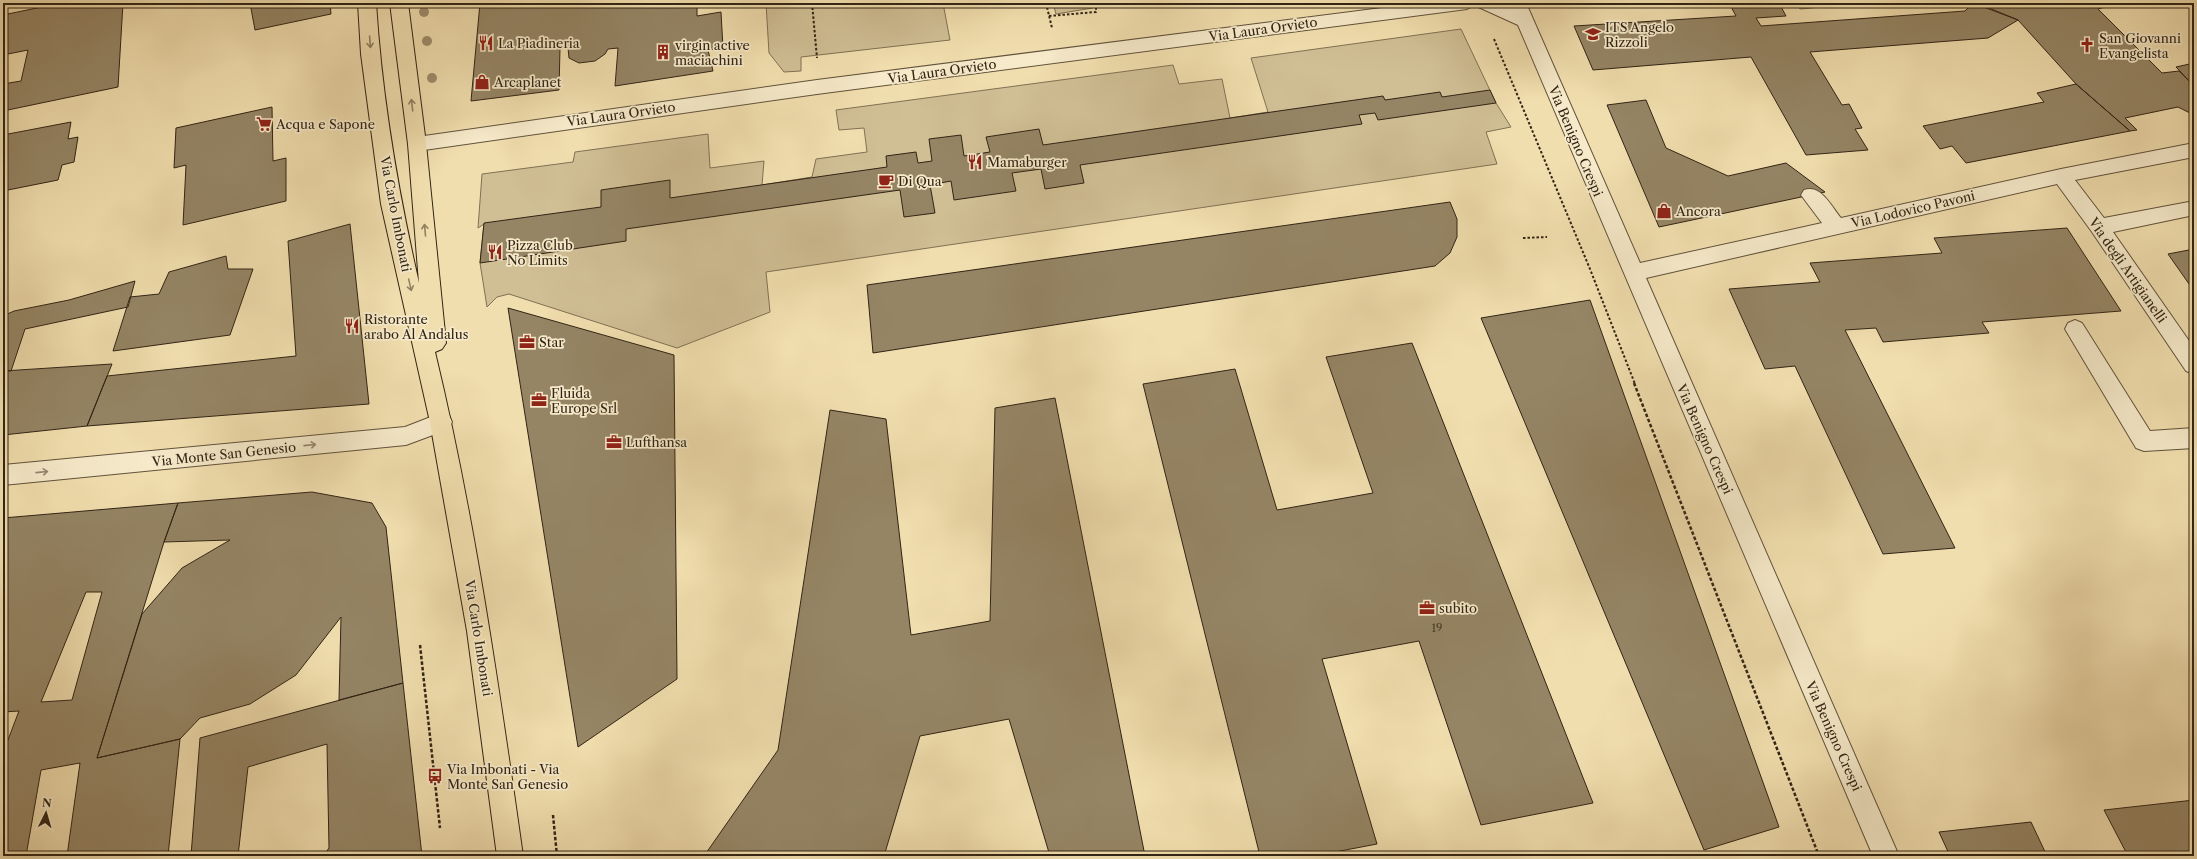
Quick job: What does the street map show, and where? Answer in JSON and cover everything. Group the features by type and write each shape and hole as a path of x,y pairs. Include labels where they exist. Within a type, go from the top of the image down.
{"main road":[{"name":"Via Carlo Imbonati","path":"367,3 370,54 391,204 441,422 479,631 510,856"},
{"name":"Via Carlo Imbonati","path":"399,3 417,144 441,422"},
{"path":"382,137 397,145 417,144"}],"street":[{"name":"Via Laura Orvieto","path":"417,144 896,77 1467,3"},
{"path":"1482,3 1524,21"},
{"name":"Via Benigno Crespi","path":"1517,3 1886,856"},
{"name":"Via Lodovico Pavoni","path":"1633,273 2060,176 2194,150"},
{"name":"Via degli Artigianelli","path":"2060,176 2099,227 2194,365"},
{"path":"1811,195 1836,226"},
{"path":"2099,227 2194,208"},
{"path":"2075,329 2144,441 2194,438"},
{"name":"Via Monte San Genesio","path":"3,476 406,436 441,422"}],"path":[{"path":"812,3 816,64"},
{"path":"1046,3 1052,30"},
{"path":"1049,16 1096,12 1096,3"},
{"path":"1491,32 1590,269 1819,856"},
{"path":"1523,238 1547,236"},
{"path":"420,645 440,828"},
{"path":"553,815 557,856"}],"shaded area":[{"path":"766,3 943,3 950,40 801,57 801,71 784,72 769,53"},
{"path":"1053,3 1093,3 1093,8 1056,14"},
{"path":"1796,3 1863,3 1800,9"},
{"path":"1461,29 1496,103 1511,127 1486,132 1497,164 766,272 770,312 677,348 509,294 497,297 487,307 480,263 484,224 478,228 482,174 573,162 575,152 708,134 710,168 764,161 762,185 812,177 816,159 867,152 864,128 839,130 836,110 1173,65 1179,84 1222,79 1230,118 1268,112 1251,58"}],"building":[{"path":"61,3 123,3 118,87 3,111 3,84 21,81 28,50 3,55 3,15"},
{"path":"250,3 330,3 331,14 255,30"},
{"name":"virgin active maciachini","path":"480,3 697,3 697,16 721,12 723,48 708,50 713,71 615,86 618,48 608,49 605,54 595,61 579,63 569,58 568,48 560,48 559,90 471,101"},
{"path":"1729,3 1779,3 1786,16 1756,18 1761,26 1965,11 1973,3 2018,20 1988,38 1810,52 1842,105 1849,104 1862,128 1855,129 1868,150 1806,155 1751,57 1593,70 1574,26 1736,16"},
{"name":"San Giovanni Evangelista","path":"1977,3 2104,3 2105,7 2098,9 2162,73 2179,71 2194,86 2194,115 2178,107 2125,118 2137,130 2130,131 2076,84 2018,20"},
{"path":"2194,63 2194,86 2176,67"},
{"path":"2076,84 2130,131 1966,163 1952,146 1940,149 1923,126 2044,102 2037,93"},
{"path":"1490,90 1496,103 1378,120 1375,113 1359,115 1362,124 1080,165 1084,183 1045,189 1041,169 1012,173 1016,191 954,200 951,181 930,185 935,213 904,217 900,190 626,229 626,241 480,263 484,223 601,207 601,190 670,180 670,198 887,167 886,156 916,152 918,163 932,161 929,139 961,135 964,156 990,152 986,137 1039,129 1043,145 1383,96 1385,100 1440,92 1442,97"},
{"path":"1646,100 1666,148 1728,176 1786,163 1825,192 1659,227 1607,105"},
{"path":"272,107 273,161 286,158 286,201 183,225 186,165 174,168 176,128"},
{"path":"71,122 68,139 78,137 74,162 62,165 58,180 3,191 3,135"},
{"path":"1450,202 1457,219 1457,237 1450,253 1435,266 873,353 867,285"},
{"path":"350,224 369,404 87,426 107,376 296,356 288,241"},
{"path":"2067,228 2121,311 1982,322 1989,333 1883,342 1876,328 1845,330 1955,548 1883,554 1795,366 1765,369 1729,289 1820,282 1810,263 1942,253 1934,238"},
{"path":"2194,249 2194,291 2168,254"},
{"path":"226,256 228,269 253,269 230,335 113,351 130,297 159,294 169,272"},
{"path":"135,281 128,307 25,329 11,371 3,371 3,316 14,311 69,300"},
{"path":"1590,300 1779,827 1704,850 1481,318"},
{"path":"508,308 674,355 677,679 578,747"},
{"path":"1412,343 1593,803 1481,825 1419,641 1322,659 1377,844 1314,856 1260,856 1143,384 1235,369 1277,510 1373,493 1326,357"},
{"path":"112,364 87,426 3,435 3,371"},
{"path":"1055,398 1145,856 1050,856 1009,719 920,736 884,856 704,856 778,750 830,410 886,419 911,635 990,621 995,408"},
{"path":"312,492 372,503 386,527 403,683 339,700 341,617 296,675 250,704 200,718 180,739 97,758 142,614 182,568 230,540 164,542 178,503"},
{"path":"178,503 164,542 97,758 180,739 168,856 67,856 80,763 41,770 26,856 3,856 3,753 19,711 3,712 3,518","holes":["86,592 102,592 72,700 41,702"]},
{"path":"403,683 422,856 323,856 329,848 327,744 248,767 238,856 191,856 200,738"},
{"path":"2194,800 2194,856 2128,856 2104,810"},
{"path":"2031,822 2047,856 1950,856 1939,832"}],"place":[{"name":"ITS Angelo Rizzoli","path":"1593,34"},
{"name":"La Piadineria","path":"486,43"},
{"name":"San Giovanni Evangelista","path":"2087,45"},
{"name":"virgin active maciachini","path":"663,52"},
{"name":"Arcaplanet","path":"482,82"},
{"name":"Acqua e Sapone","path":"264,124"},
{"name":"Mamaburger","path":"975,162"},
{"name":"Di Qua","path":"886,181"},
{"name":"Ancora","path":"1664,211"},
{"name":"Pizza Club No Limits","path":"495,252"},
{"name":"Ristorante arabo Al Andalus","path":"352,326"},
{"name":"Star","path":"527,342"},
{"name":"Fluida Europe Srl","path":"539,400"},
{"name":"Lufthansa","path":"614,442"},
{"name":"subito","path":"1427,608"},
{"name":"Via Imbonati - Via Monte San Genesio","path":"435,776"}]}
